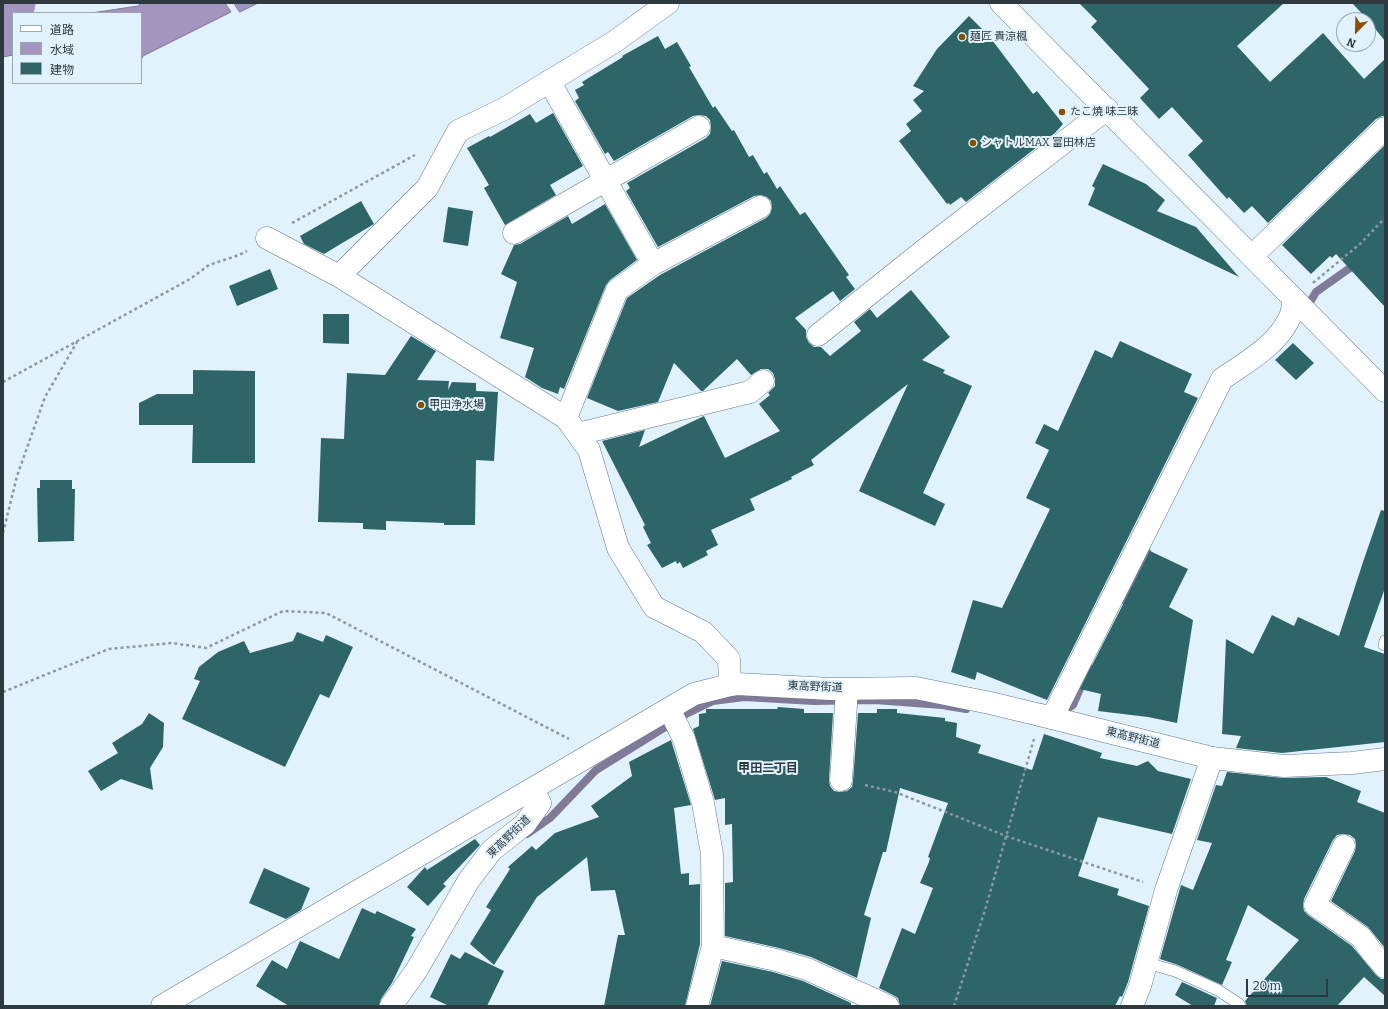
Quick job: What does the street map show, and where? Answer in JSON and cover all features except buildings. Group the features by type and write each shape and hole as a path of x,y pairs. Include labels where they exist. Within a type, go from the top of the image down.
{"street":[{"path":"339,276 426,188 458,131 504,108 614,42 668,3"},
{"path":"1001,3 1385,391"},
{"path":"549,81 654,264"},
{"path":"818,335 923,251 1107,109"},
{"path":"514,233 699,127"},
{"path":"1252,256 1385,128"},
{"path":"572,426 617,290 654,264 760,207"},
{"path":"267,238 339,276 572,426 589,450 618,548 654,607 703,632 729,659 730,685"},
{"path":"1046,717 1222,379 1264,350 1280,333 1290,317 1301,306"},
{"path":"572,426 750,392 763,381"},
{"name":"東高野街道","path":"391,1006 416,971 469,880 492,850 525,824 540,802 532,789 694,694 730,685 737,684 831,689 916,688 990,703 1212,758 1284,766 1352,763 1385,759"},
{"path":"841,780 847,689"},
{"path":"669,709 684,738 703,803 712,854 713,946 697,1006"},
{"path":"1132,1006 1140,986 1166,890 1212,758"},
{"path":"162,1006 532,789"},
{"path":"1344,846 1315,906 1361,937 1385,967"},
{"path":"713,946 776,960 807,969 888,1006"}],"lane":[{"path":"1147,962 1175,971 1218,990 1240,1006"}],"path":[{"path":"1301,306 1385,218"},
{"path":"3,382 78,341 45,397 17,476 3,533"},
{"path":"3,692 109,649 172,643 206,648 283,611 326,613 568,738 583,759"},
{"path":"954,1006 985,910 1006,836 1046,717"},
{"path":"841,780 895,792 1006,836 1166,890"}],"water":[{"path":"141,3 225,3 231,12 143,56 142,58 142,12 98,12 138,6"},
{"path":"234,3 258,3 240,12"},
{"path":"12,24 12,55 3,57 3,25"}],"waterway":[{"path":"3,7 11,3"},
{"path":"1306,309 1316,292 1357,263"},
{"path":"1123,600 1147,552"},
{"path":"1061,713 1073,705 1089,668"},
{"path":"527,834 550,818 596,770 686,714 713,701 744,697 814,701 875,700 942,705 966,709"}],"place":[{"name":"麺匠 貴涼楓","path":"962,37"},
{"name":"たこ焼 味三昧","path":"1062,112"},
{"name":"シャトルMAX 富田林店","path":"973,143"},
{"name":"甲田浄水場","path":"421,405"}],"district":[{"name":"甲田二丁目","path":"768,769"}]}
